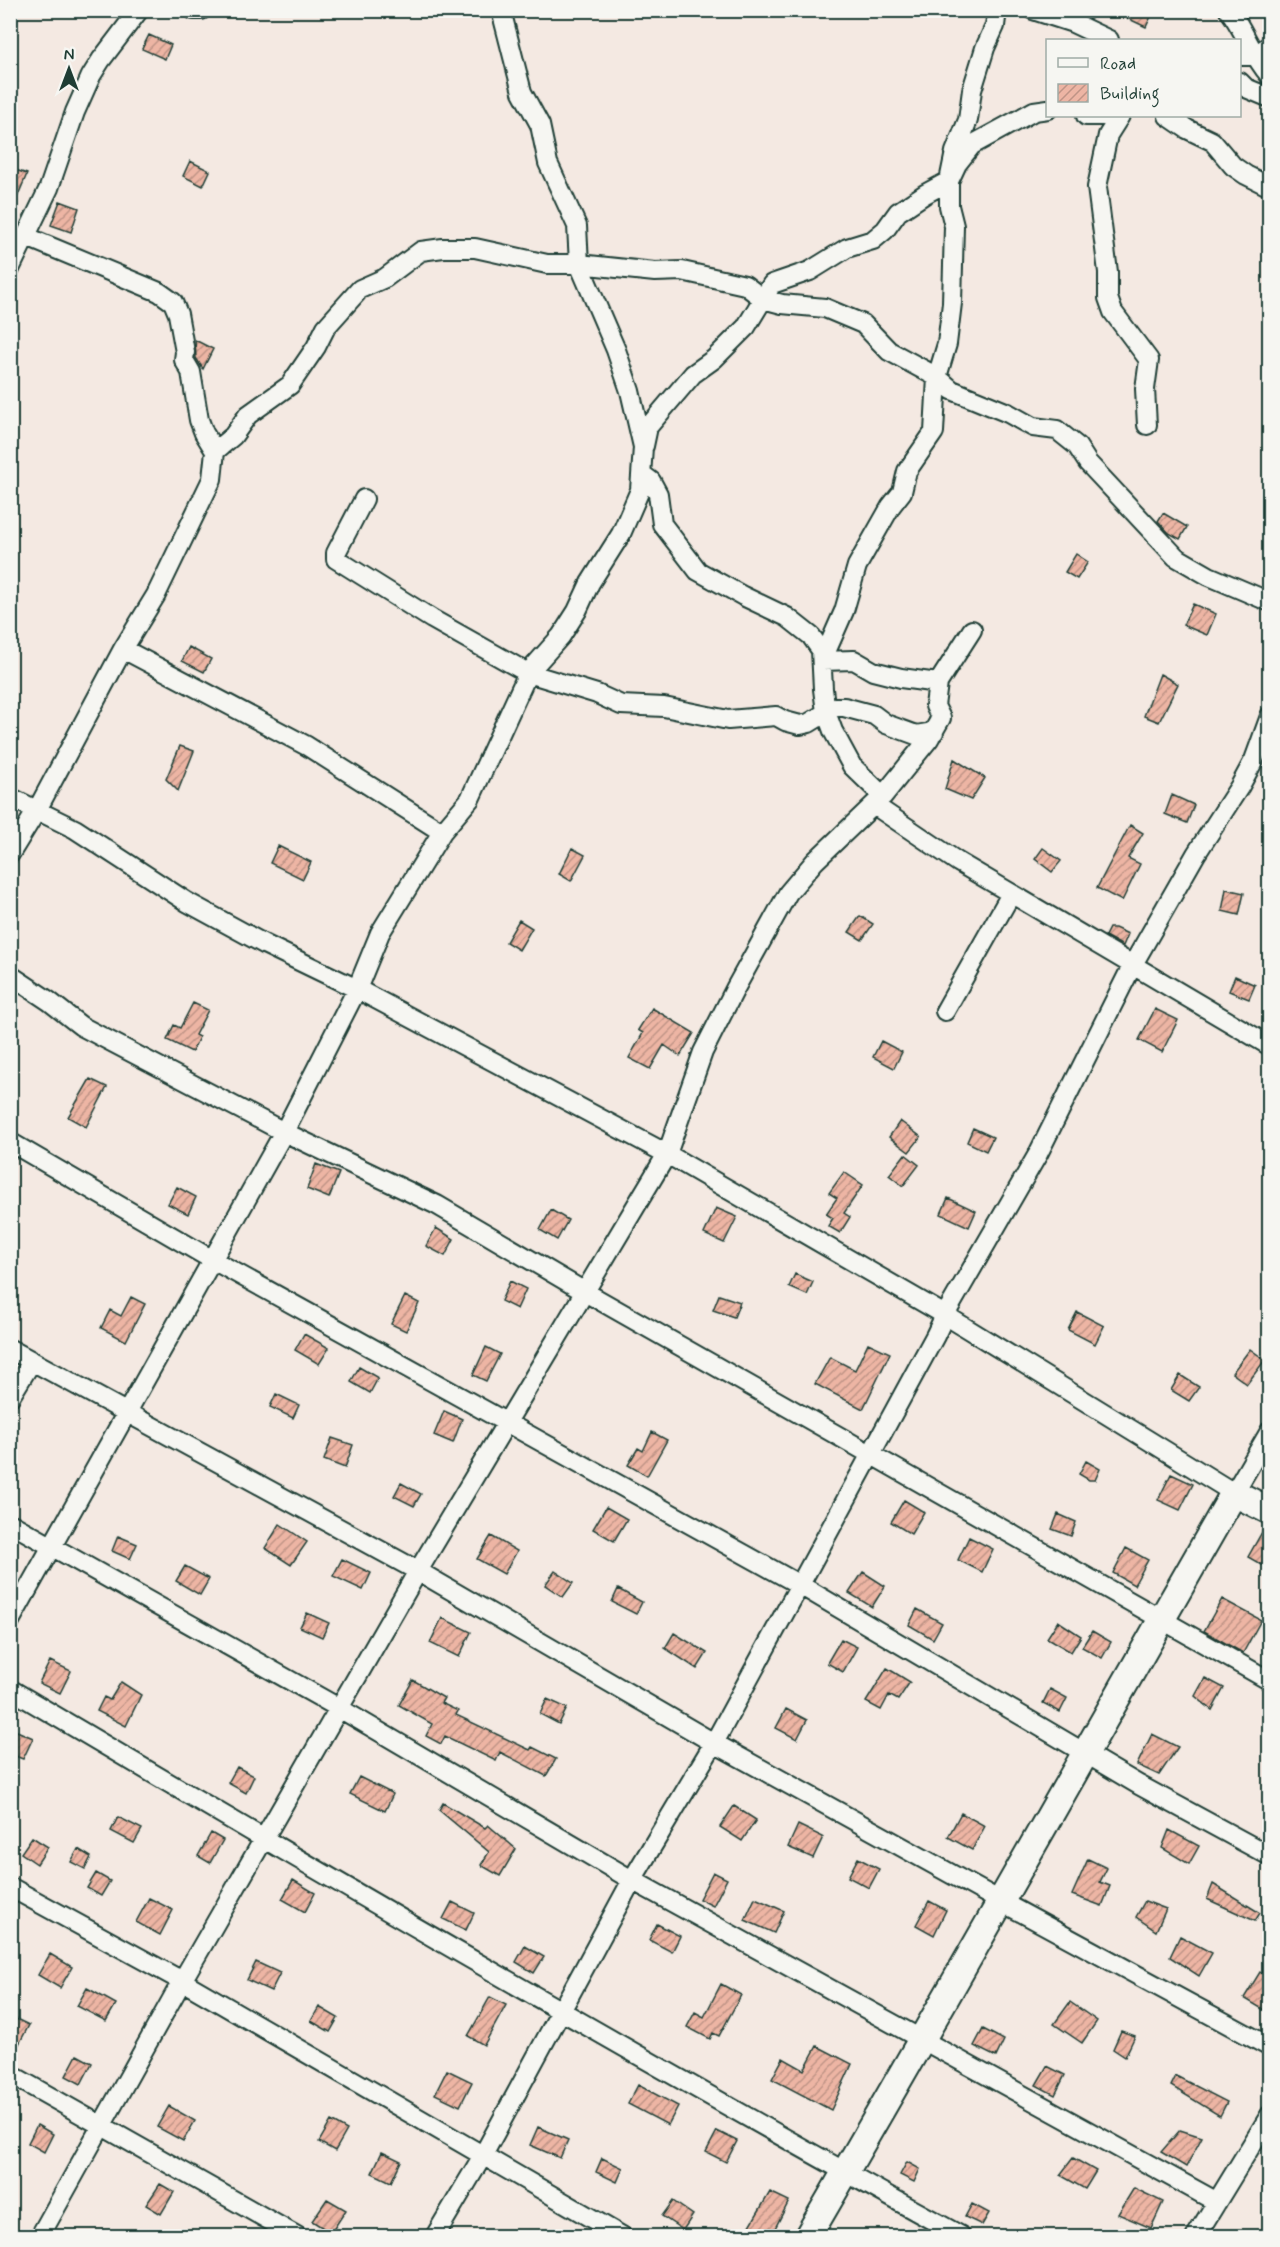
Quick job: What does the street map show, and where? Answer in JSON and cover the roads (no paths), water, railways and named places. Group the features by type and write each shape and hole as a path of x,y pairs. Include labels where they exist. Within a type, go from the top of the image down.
{"street":[{"path":"10,269 49,188 75,112 91,76 140,10"},
{"path":"194,10 201,10"},
{"path":"501,10 522,92 540,125 548,163 577,226 579,264 616,350 630,391 644,447"},
{"path":"822,662 844,611 857,566 891,506 902,492 907,471 934,432 937,377 947,344 952,303 954,226 949,206 949,181 955,152 968,120 972,90 995,26 997,10"},
{"path":"1033,10 1091,35"},
{"path":"1229,10 1241,27 1246,56 1269,76"},
{"path":"1246,56 1269,45"},
{"path":"1241,84 1269,98"},
{"path":"10,1621 284,1132 357,989 380,933 442,832 470,799 528,673 561,636 577,611 590,583 621,534 640,490 648,427 693,374 714,359 746,327 768,292 810,271 847,248 873,240 885,230 898,212 949,181 957,164 972,145 1034,111 1046,109"},
{"path":"1119,117 1108,135 1105,147 1097,187 1098,204 1108,272 1108,298 1113,312 1149,360 1145,389 1147,425"},
{"path":"1169,117 1187,129 1212,141 1233,166 1246,176 1269,187"},
{"path":"10,854 37,810 123,649 156,595 212,479 215,451 204,433 200,420 191,372 184,360 185,352 178,314 173,302 159,292 27,237"},
{"path":"215,451 233,436 248,415 290,385 316,347 326,327 360,289 386,278 421,251 475,248 534,263 579,264 655,272 682,271 768,292 782,304 825,308 863,324 889,351 937,377 952,390 1008,413 1033,427 1057,430 1077,446 1088,463 1176,557 1209,576 1269,602"},
{"path":"643,475 651,481 658,494 662,524 698,571 787,617 811,636 820,650 826,712 833,731 852,766 879,800 958,862 1269,1046"},
{"path":"364,499 336,554 336,559 432,619 528,673 597,694 621,705 664,707 728,720 772,716 791,723 805,724 835,707 844,707 874,715 886,724 925,737"},
{"path":"40,2236 182,1981 418,1571 667,1154 703,1052 788,893 815,861 879,800 941,718 935,706 938,683 972,630"},
{"path":"123,649 307,746 442,832"},
{"path":"822,662 854,660 873,671 901,678 938,683"},
{"path":"435,2236 482,2157 632,1880 714,1743 871,1456 945,1315 1038,1154 1132,966 1196,854 1254,760 1269,719"},
{"path":"10,796 75,829 187,902 266,945 357,989 667,1154 945,1315 1234,1493 1269,1511"},
{"path":"945,1011 1011,894"},
{"path":"10,975 81,1026 284,1132 437,1205 871,1456 1269,1681"},
{"path":"10,1142 211,1259 800,1585 1086,1754 1269,1856"},
{"path":"10,1349 418,1571 714,1743 1269,2047"},
{"path":"10,1397 32,1361"},
{"path":"808,2236 1269,1431"},
{"path":"10,1523 339,1708 632,1880 1217,2202"},
{"path":"10,1689 560,2010 845,2173 961,2236"},
{"path":"10,1887 182,1981 482,2157 622,2236"},
{"path":"10,2074 297,2236"},
{"path":"1196,2236 1269,2115"}]}
